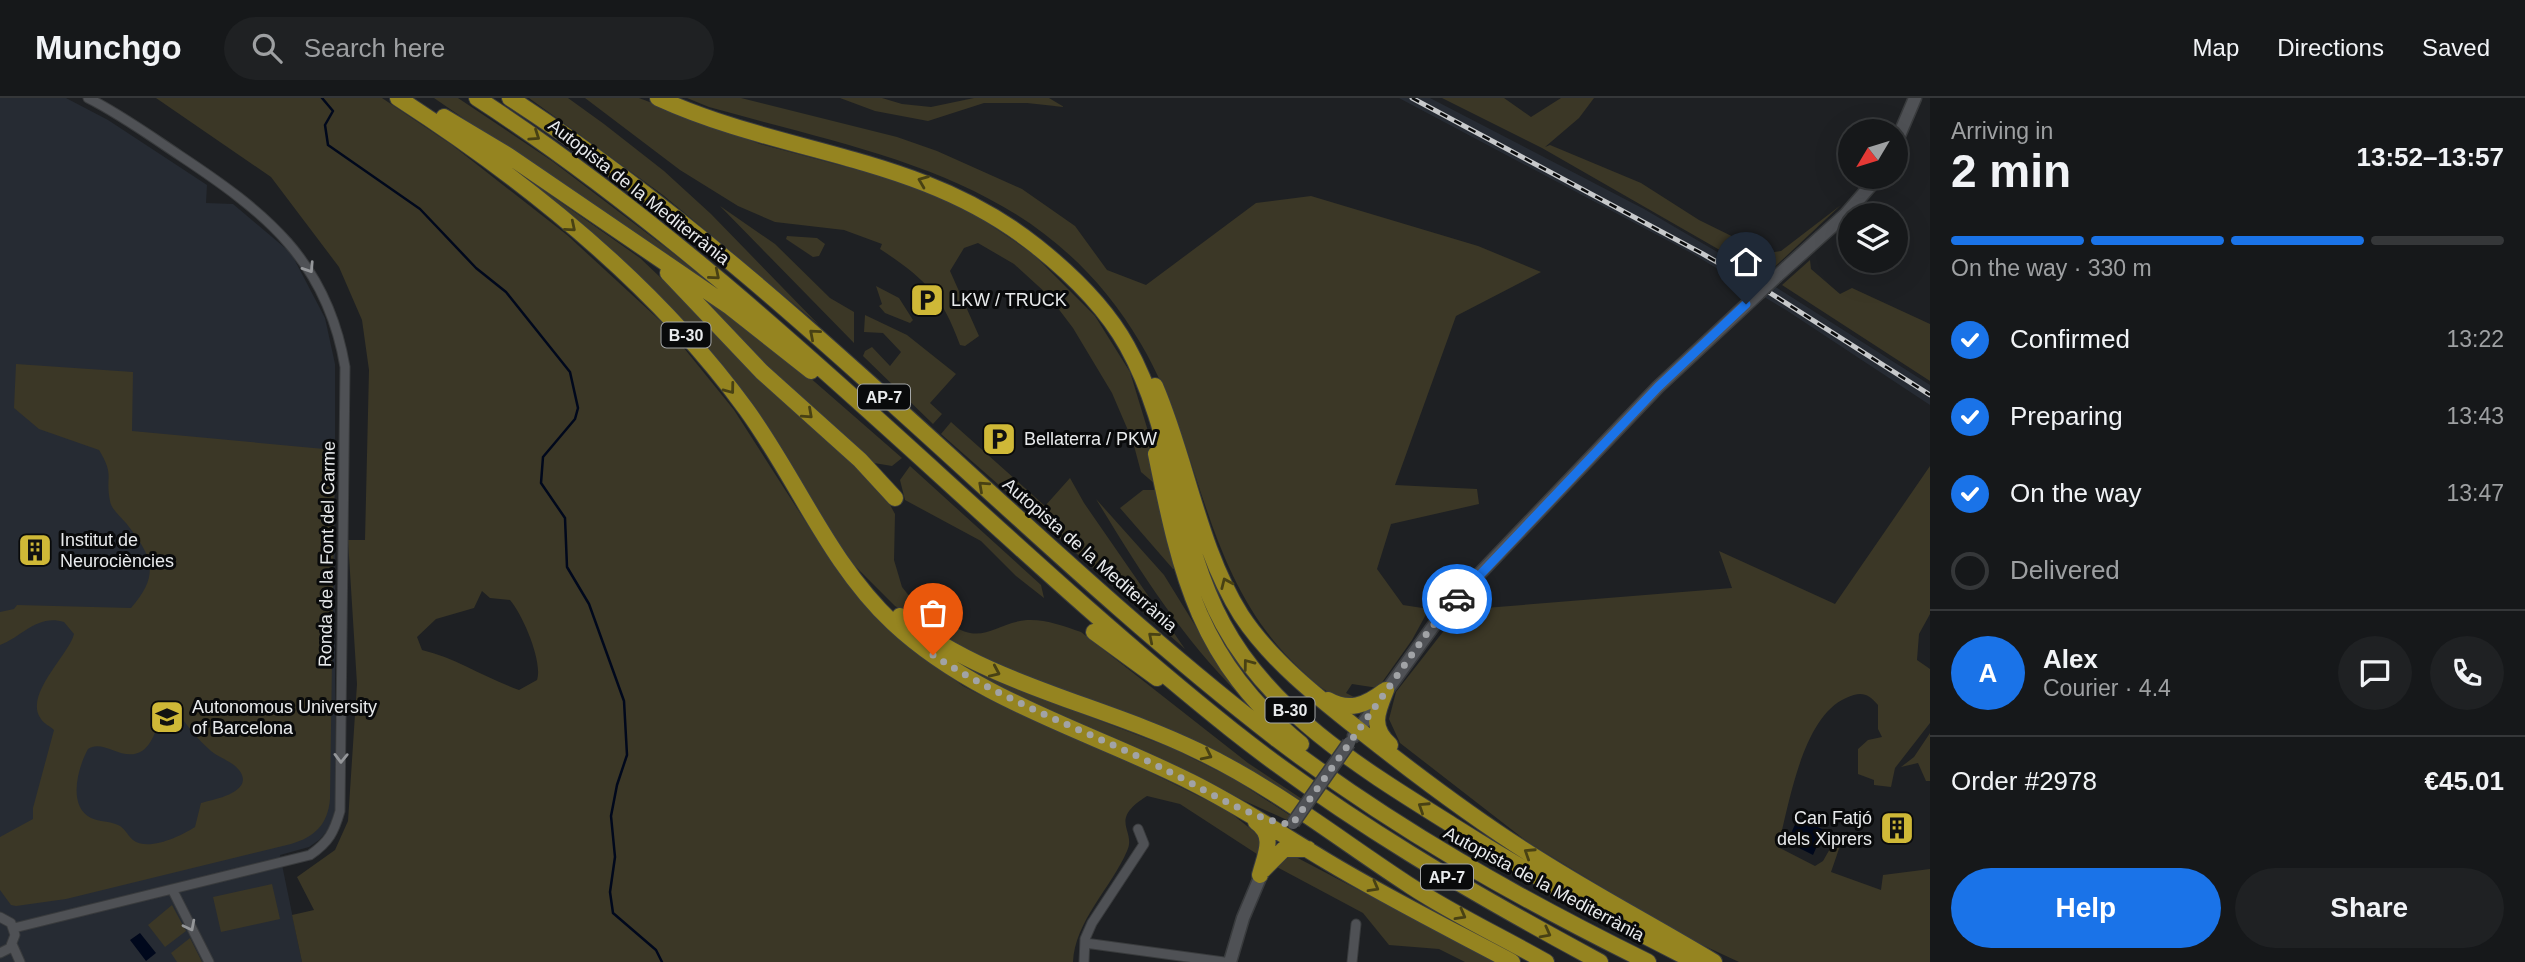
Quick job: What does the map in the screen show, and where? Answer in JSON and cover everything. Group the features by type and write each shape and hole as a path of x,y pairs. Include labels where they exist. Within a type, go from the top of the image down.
{"highway":[{"name":"B-30","path":"398,98 518,184 653,301 704,355 747,411 815,520 849,566 877,596 909,623 953,652 1027,686 1152,731 1222,763 1415,889 1546,962"},
{"path":"412,98 509,156 769,337 947,491 1008,537"},
{"name":"Autopista de la Mediterrània","path":"477,98 582,169 706,267 803,350 1008,537 1231,729 1373,830 1474,893 1600,962"},
{"name":"Autopista de la Mediterrània","path":"510,98 623,177 722,256 1089,582 1265,729 1397,824 1504,889 1648,962"},
{"name":"B-30","path":"658,98 746,130 904,173 985,211 1036,246 1080,288 1117,331 1131,354 1155,415 1205,586 1235,646 1271,692 1338,749 1430,811 1596,911 1696,962"},
{"path":"618,231 661,267 762,372 860,460 895,498"},
{"path":"1036,246 1080,278 1126,331 1166,412 1209,545 1233,600 1258,637 1338,713 1464,809 1538,859 1714,962"},
{"path":"1080,288 1121,349 1137,381 1184,576 1208,636 1228,668 1257,704 1310,751 1504,889"},
{"path":"815,520 862,591 894,624 933,655 1006,698 1124,749 1290,829 1311,851 1512,962"},
{"path":"1094,632 1231,729"},
{"path":"1312,689 1334,703 1351,707 1368,703 1386,690"},
{"path":"1386,690 1375,719 1377,729 1429,784"},
{"path":"1338,713 1349,729 1349,743 1364,744 1426,788 1464,809"},
{"path":"1223,798 1267,833 1268,846 1262,872"},
{"path":"1262,872 1284,849 1311,851"}],"street":[{"name":"Ronda de la Font del Carme","path":"13,928 310,855 325,845 334,833 340,811 345,367 340,335 320,286 294,248 264,217 219,182 88,98"},
{"path":"1906,119 1915,98"},
{"path":"1230,962 1262,872 1386,690 1445,610 1676,369 1846,214 1868,189"},
{"path":"1084,962 1085,943 1092,923 1144,844 1138,829"},
{"path":"172,889 209,962"},
{"path":"0,917 13,928 12,944 20,962"},
{"path":"1352,962 1356,924"},
{"path":"1085,943 1224,962"},
{"path":"6,962 0,955 12,944"}],"shaded area":[{"name":"Autonomous University of Barcelona","path":"0,98 66,98 108,120 207,185 206,203 233,204 291,253 325,318 335,364 335,810 329,829 319,840 309,847 280,855 302,962 0,962"},
{"path":"156,98 382,98 452,145 567,235 667,327 734,410 825,552 880,621 917,653 963,686 1107,751 1227,810 1262,838 1260,856 1180,804 1147,796 1128,812 1127,851 1080,933 1073,962 302,962 292,915 314,910 297,877 335,850 348,821 357,684 348,540 365,540 369,370 362,320 339,267 271,177","holes":["482,591 490,598 510,600 526,627 535,651 537,680 519,690 447,658 422,650 417,637 436,619 474,608"]},
{"path":"434,98 458,98 552,161 743,310"},
{"path":"529,98 568,98 604,124 664,171 711,214 819,325 663,195"},
{"path":"585,98 639,98 760,144 903,182 968,210 1032,253 1095,316 1130,372 1148,431 1177,567 1173,569 1120,508 1143,490 1156,490 1155,484 1141,472 1133,442 1112,393 1073,328 1048,295 1014,264 978,243 964,248 950,271 979,336 965,346 960,345 946,313 930,289 909,269 880,249 882,244 844,230 775,222 738,206 680,170"},
{"path":"687,98 741,98 897,137 937,151 1022,189 1075,226 1107,270 1146,285 1256,203 1311,196 1478,246 1541,272 1456,316 1395,485 1477,489 1479,504 1391,524 1377,569 1403,605 1429,609 1412,640 1378,688 1352,684 1346,693 1358,699 1333,694 1300,669 1268,633 1243,595 1224,554 1179,428 1162,385 1141,344 1101,288 1056,243 1006,208 952,181 895,159 709,107"},
{"path":"840,98 882,98 902,104 931,107 974,98 1049,98 1064,107 1027,103 984,103 928,121 875,111"},
{"path":"1399,98 1430,98 1644,209 1760,277 1930,385 1930,405 1786,310 1693,254"},
{"path":"1442,98 1504,98 1531,117 1561,98 1594,98 1579,118 1545,147 1550,145 1641,183 1699,220 1766,253 1781,251 1838,208 1765,276 1542,148"},
{"path":"495,156 640,258 849,457 889,503 895,514 894,560 902,587 926,617 936,624 949,623 970,633 988,632 1027,620 1048,622 1081,632 1248,763 1302,799 1299,804 1186,738 1126,712 1066,694 991,665 895,606 850,561 723,371"},
{"path":"720,206 775,244 830,298 854,312 854,343"},
{"path":"787,236 817,238 825,244 819,256 813,257 786,239"},
{"path":"1810,260 1811,269 1840,294 1852,288 1930,324 1930,381 1782,285"},
{"path":"876,286 899,298 913,320 910,323 885,313 879,306 882,304"},
{"path":"694,291 800,369 902,458 892,466 874,463 785,389"},
{"path":"865,315 907,335 956,374 930,403 942,414 933,424 863,356 865,351 872,347 890,366 901,352 883,333 864,332"},
{"name":"Autonomous University of Barcelona","path":"16,364 133,372 132,431 335,450 330,799 323,822 307,838 66,899 16,906 11,905 0,890 0,837 33,819 33,808 54,730 41,719 37,709 38,699 42,687 74,634 64,622 46,621 0,645 0,612 14,609 17,605 131,608 147,585 150,565 142,545 111,504 108,471 99,450 39,429 14,408","holes":["169,709 175,709 206,746 239,770 243,778 242,784 231,794 201,803 195,827 189,831 156,844 139,843 120,826 91,818 84,812 77,796 78,776 88,749 100,746 128,754 142,751 150,742 161,719"]},
{"path":"951,422 1045,506 1070,478 1084,503 1185,649 941,434"},
{"path":"910,466 1041,585 1044,598 1016,576 981,541 905,500 900,480"},
{"path":"1930,466 1930,614 1919,634 1917,660 1930,669 1930,723 1895,768 1891,787 1874,785 1874,780 1858,774 1858,749 1868,740 1882,737 1878,729 1878,705 1867,696 1856,694 1831,708 1818,723 1808,742 1793,786 1778,847 1815,866 1823,861 1835,840 1841,843 1831,872 1881,890 1883,875 1930,869 1930,962 1739,962 1683,936 1529,843 1400,743 1389,719 1396,692 1460,610 1732,588 1719,551 1835,604"},
{"path":"1096,499 1164,575 1217,661 1241,692 1239,694 1179,625 1144,576"},
{"path":"973,672 1174,749 1234,779 1291,816 1287,820 996,689"},
{"path":"1930,733 1930,781 1926,781 1918,763 1901,767 1914,757"},
{"path":"1292,855 1496,962 1465,962 1439,949 1389,945 1363,913 1275,866"},
{"path":"272,884 280,919 221,932 213,897"},
{"path":"172,905 186,931 165,947 148,925"},
{"path":"190,938 202,962 177,962 171,953"}],"water":[{"path":"1798,818 1824,830 1813,855 1787,842"},
{"path":"140,933 156,953 146,961 130,940"}],"waterway":[{"path":"322,98 333,111 325,125 328,145 420,209 476,268 506,292 570,372 578,408 575,419 543,457 541,483 565,518 567,567 589,604 624,701 627,755 611,816 615,857 610,892 613,913 656,950 662,962"}],"railway":[{"path":"1412,98 1703,254 1767,291 1930,395"}],"way so far":[{"path":"933,655 1006,698 1124,749 1223,798 1273,820 1289,824 1293,823 1430,629 1457,599"}],"place":[{"name":"LKW / TRUCK","path":"927,300"},
{"name":"Bellaterra / PKW","path":"999,439"},
{"name":"Institut de Neurociències","path":"35,550"},
{"name":"Autonomous University of Barcelona","path":"167,717"},
{"name":"Can Fatjó dels Xiprers","path":"1897,828"}],"route":[{"path":"1457,599 1658,387 1746,304"}]}
